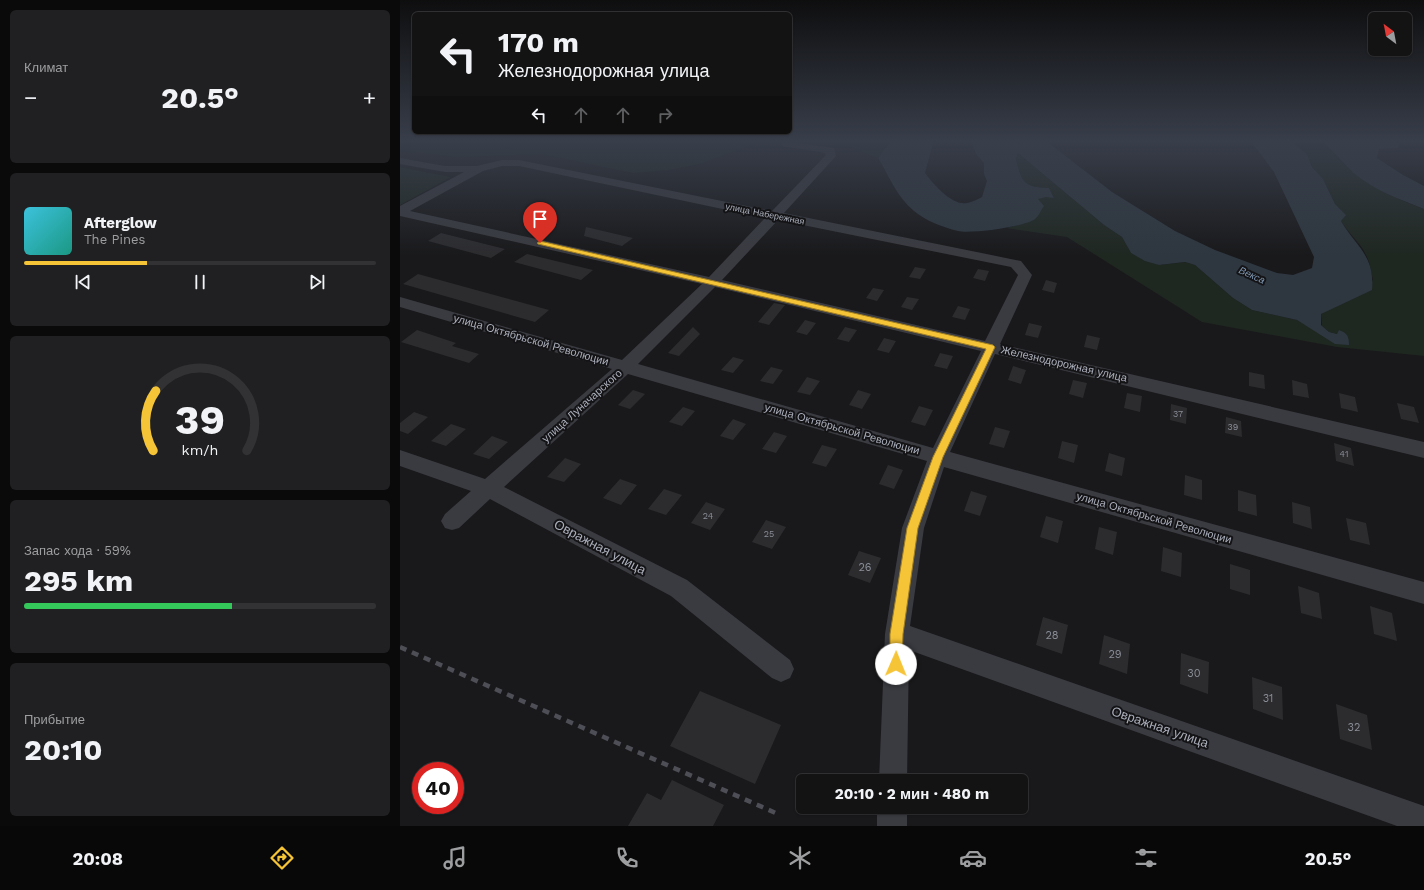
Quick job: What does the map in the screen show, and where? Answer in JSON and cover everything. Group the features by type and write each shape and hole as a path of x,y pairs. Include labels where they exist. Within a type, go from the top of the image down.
{"street":[{"path":"400,211 461,179"},
{"name":"улица Набережная","path":"594,179 1016,264 1025,274 990,347"},
{"name":"улица Луначарского","path":"452,521 626,366 712,282 810,179"},
{"name":"Железнодорожная улица","path":"400,211 712,282 1424,450"},
{"name":"улица Октябрьской Революции","path":"400,302 938,457 1424,593"},
{"path":"893,774 897,634 913,528 938,457 990,347"},
{"name":"Овражная улица","path":"400,458 489,488 679,588 781,669"},
{"name":"Овражная улица","path":"897,634 1424,820"},
{"path":"892,814 892,826"}],"shaded area":[{"path":"400,179 448,179 400,205"},
{"path":"1022,179 1049,179 1104,225 1122,237 1131,253 1159,265 1185,262 1195,265 1233,298 1252,310 1297,320 1316,331 1338,334 1329,332 1322,326 1321,314 1373,280 1364,251 1341,221 1345,215 1335,204 1323,179 1362,179 1390,195 1424,209 1424,356 1337,347 1202,322 1067,237 1006,228 1026,223 1038,199 1046,196 1054,198 1049,188 1029,185"}],"water":[{"path":"890,179 929,179 949,198 961,203 969,203 982,197 987,181 986,179 1022,179 1029,185 1049,188 1054,198 1046,197 1038,199 1044,206 1039,215 1029,222 985,231 964,232 946,228 919,215 902,199"},
{"name":"Векса","path":"1049,179 1095,179 1112,192 1175,231 1215,250 1277,273 1293,275 1312,268 1314,257 1277,179 1323,179 1335,204 1346,215 1341,221 1363,252 1371,268 1372,290 1321,314 1321,325 1329,332 1337,334 1339,330 1344,332 1349,339 1349,345 1335,344 1297,320 1252,310 1233,298 1195,265 1185,262 1159,265 1145,261 1131,253 1122,237 1104,225"},
{"path":"1361,179 1410,179 1424,186 1424,209 1387,194"}],"building":[{"path":"586,227 633,238 622,246 584,236"},
{"path":"441,233 505,249 491,258 428,241"},
{"path":"527,254 593,270 581,280 514,262"},
{"path":"915,267 926,269 920,279 909,277"},
{"path":"978,269 989,271 985,281 973,278"},
{"path":"418,274 549,310 535,322 403,284"},
{"path":"1046,280 1057,283 1054,293 1042,290"},
{"path":"873,288 884,290 877,301 866,298"},
{"path":"907,297 919,299 912,310 901,307"},
{"path":"774,303 785,305 769,325 758,322"},
{"path":"958,306 970,309 965,320 952,317"},
{"path":"805,320 816,323 807,335 796,332"},
{"path":"1029,323 1042,326 1038,338 1025,335"},
{"path":"693,327 700,334 679,356 668,353"},
{"path":"845,327 857,330 849,342 837,339"},
{"path":"417,330 456,343 452,346 479,354 469,363 401,342"},
{"path":"1087,335 1100,338 1097,350 1084,347"},
{"path":"884,338 896,341 889,353 877,350"},
{"path":"940,353 953,356 947,369 934,366"},
{"path":"733,357 744,360 733,373 721,370"},
{"path":"1013,366 1026,370 1021,384 1008,380"},
{"path":"771,367 783,370 773,384 760,381"},
{"path":"1249,372 1264,375 1265,389 1249,386"},
{"path":"807,377 820,381 810,395 797,392"},
{"path":"1073,380 1087,383 1083,398 1069,394"},
{"path":"1292,380 1307,384 1309,398 1293,395"},
{"path":"633,390 645,394 630,409 618,405"},
{"path":"858,390 871,394 862,409 849,405"},
{"path":"1127,393 1142,396 1140,412 1124,408"},
{"path":"1339,393 1355,397 1358,412 1341,408"},
{"path":"1397,403 1414,407 1419,423 1401,419"},
{"path":"1171,404 1187,408 1186,424 1170,420"},
{"path":"919,406 933,410 925,426 911,422"},
{"path":"683,407 695,411 682,426 669,422"},
{"path":"414,412 428,417 408,434 400,431 400,423"},
{"path":"1226,417 1241,421 1242,437 1225,433"},
{"path":"733,419 746,424 733,440 720,436"},
{"path":"451,424 466,429 446,446 431,441"},
{"path":"995,427 1010,431 1004,448 989,444"},
{"path":"774,432 787,436 776,453 762,449"},
{"path":"492,436 508,442 489,459 473,454"},
{"path":"1062,441 1078,445 1074,463 1058,458"},
{"path":"1334,443 1351,448 1354,466 1336,461"},
{"path":"822,445 837,449 826,467 812,463"},
{"path":"1109,453 1125,458 1122,476 1105,471"},
{"path":"565,458 581,464 564,482 547,477"},
{"path":"888,465 903,470 894,489 879,484"},
{"path":"1185,475 1202,480 1202,500 1184,495"},
{"path":"620,479 637,485 621,505 603,498"},
{"path":"664,489 682,495 666,515 648,509"},
{"path":"1238,490 1256,495 1257,516 1238,511"},
{"path":"971,491 987,496 980,516 964,511"},
{"path":"706,502 725,509 710,530 691,523"},
{"path":"1292,502 1310,507 1312,529 1293,523"},
{"path":"1046,516 1063,521 1058,543 1040,537"},
{"path":"1346,518 1366,523 1370,545 1350,540"},
{"path":"766,520 786,527 772,549 752,542"},
{"path":"1099,527 1117,532 1113,555 1095,549"},
{"path":"1163,547 1182,553 1181,577 1161,571"},
{"path":"859,551 881,558 870,583 848,575"},
{"path":"1230,564 1250,570 1250,595 1230,589"},
{"path":"1298,586 1319,593 1322,619 1301,613"},
{"path":"1370,606 1392,613 1397,641 1374,634"},
{"path":"1043,617 1068,625 1062,654 1036,645"},
{"path":"1104,635 1130,644 1127,674 1099,664"},
{"path":"1181,653 1209,662 1208,694 1180,684"},
{"path":"1252,677 1282,687 1283,720 1253,709"},
{"path":"700,691 781,725 755,784 670,746"},
{"path":"1336,704 1367,715 1372,750 1340,739"},
{"path":"672,780 724,805 713,826 628,826 647,793 661,800"}],"railway":[{"path":"400,647 778,814"}],"route":[{"path":"540,243 990,347 938,457 913,528 897,634 896,664"}]}
